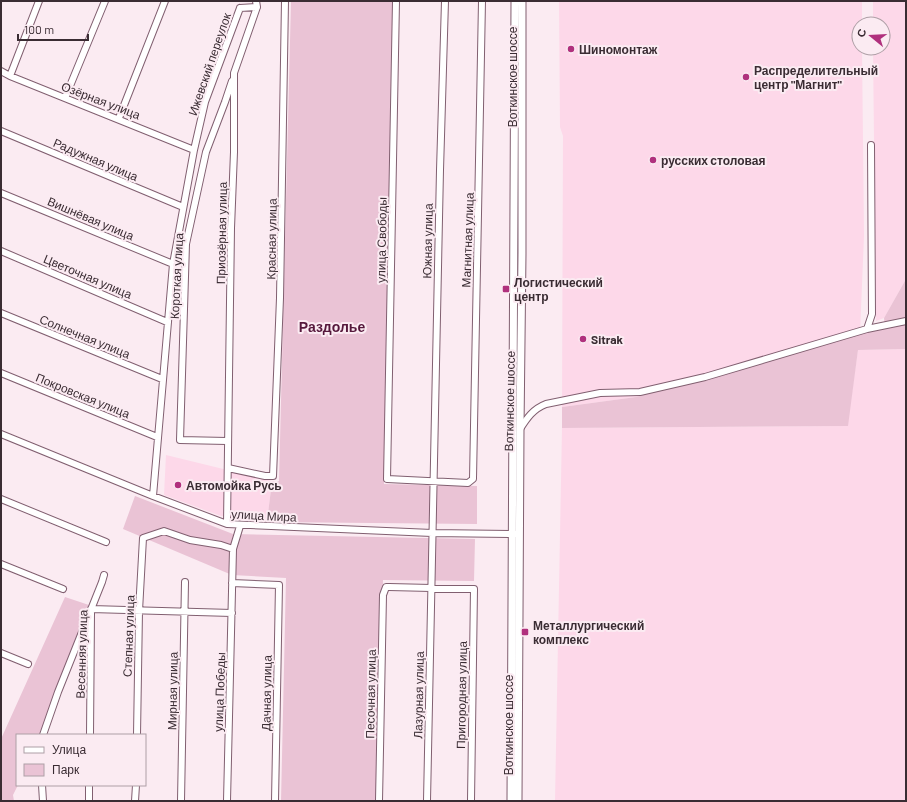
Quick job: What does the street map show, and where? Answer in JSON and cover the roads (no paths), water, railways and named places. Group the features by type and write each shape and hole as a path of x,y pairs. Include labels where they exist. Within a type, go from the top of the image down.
{"main road":[{"name":"Воткинское шоссе","path":"515,1 518,801"},
{"name":"Воткинское шоссе","path":"511,801 516,534 520,429 522,1"}],"street":[{"path":"10,76 39,1"},
{"path":"65,98 105,1"},
{"path":"119,118 165,1"},
{"path":"238,1 240,8 256,4"},
{"name":"Красная улица","path":"228,468 265,476 273,476 281,283 285,1"},
{"name":"улица Свободы","path":"396,1 387,479 433,481"},
{"name":"Южная улица","path":"432,533 434,506 433,481 445,1"},
{"name":"Магнитная улица","path":"433,481 468,483 473,479 482,1"},
{"name":"Приозёрная улица","path":"227,524 227,441 234,152 234,73 256,4"},
{"name":"Ижевский переулок","path":"152,496 172,264 205,102 240,8"},
{"name":"Озёрная улица","path":"1,71 10,76 119,118 194,150"},
{"name":"Короткая улица","path":"227,441 180,440 186,244 206,152 225,102 234,73"},
{"name":"Радужная улица","path":"1,132 183,207"},
{"path":"868,329 872,314 871,145"},
{"name":"Вишнёвая улица","path":"1,193 172,264"},
{"name":"Цветочная улица","path":"1,251 167,322"},
{"name":"Солнечная улица","path":"1,313 162,379"},
{"path":"520,429 531,413 546,404 600,393 640,392 705,377 868,329 906,321"},
{"name":"Покровская улица","path":"1,373 157,437"},
{"name":"улица Мира","path":"1,434 152,496 227,524 240,526 432,533 516,534"},
{"path":"1,499 106,542"},
{"name":"улица Победы","path":"227,801 233,549 240,526"},
{"name":"Степная улица","path":"137,734 139,610 143,538 164,531 190,540 221,545 233,549"},
{"name":"Лазурная улица","path":"427,801 432,533"},
{"path":"1,564 63,589"},
{"name":"Весенняя улица","path":"90,734 91,609 104,575"},
{"name":"Мирная улица","path":"181,801 185,582"},
{"name":"Дачная улица","path":"232,583 279,585 275,801"},
{"name":"Песочная улица","path":"379,801 383,596 386,588 431,588"},
{"name":"Пригородная улица","path":"431,588 474,588 471,801"},
{"path":"43,734 58,692 91,609 232,613"},
{"path":"1,653 28,664"},
{"path":"42,786 43,801"},
{"path":"88,801 89,786"},
{"path":"135,801 136,786"}],"place":[{"name":"Шиномонтаж","path":"571,49"},
{"name":"Распределительный центр \"Магнит\"","path":"746,77"},
{"name":"русских столовая","path":"653,160"},
{"name":"Логистический центр","path":"506,289"},
{"name":"Sitrak","path":"583,339"},
{"name":"Автомойка Русь","path":"178,485"},
{"name":"Металлургический комплекс","path":"525,632"}],"district":[{"name":"Раздолье","path":"332,326"}]}
